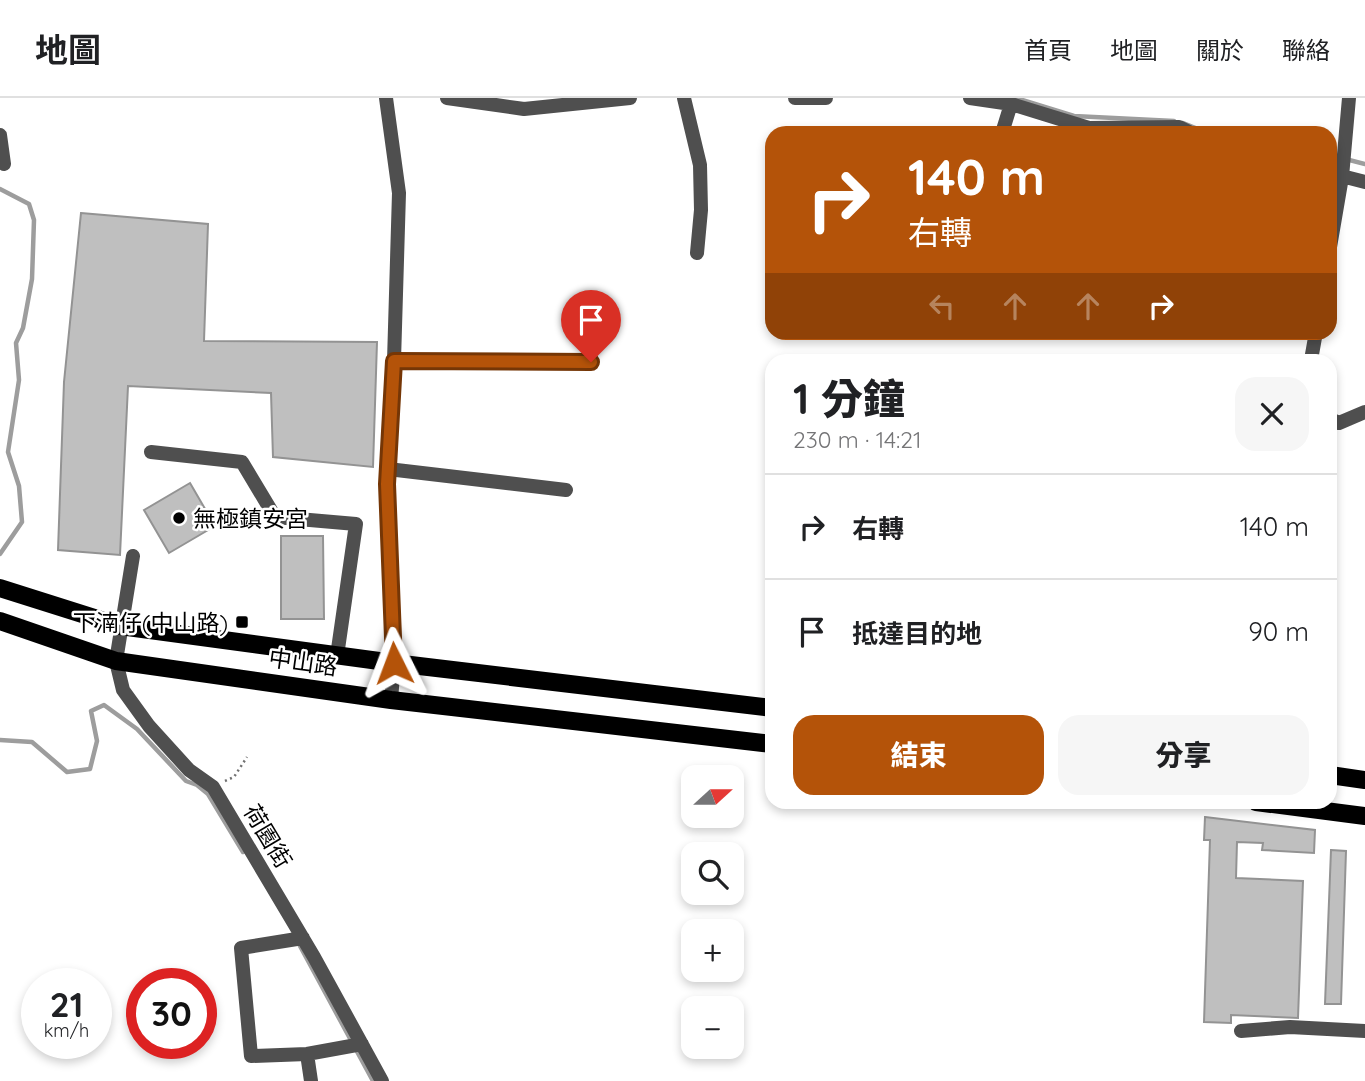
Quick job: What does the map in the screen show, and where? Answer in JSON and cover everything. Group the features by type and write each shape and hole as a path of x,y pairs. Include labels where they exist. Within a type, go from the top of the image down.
{"main road":[{"name":"中山路","path":"0,588 120,626 337,656 765,707"},
{"name":"中山路","path":"0,621 116,661 391,700 765,743"},
{"path":"0,627 20,628"},
{"path":"1337,776 1365,780"},
{"path":"1315,809 1365,816"}],"street":[{"path":"386,98 399,193 388,469 394,663 391,700"},
{"path":"447,98 524,109 630,98"},
{"path":"684,98 700,165 701,210 697,253"},
{"path":"796,98 826,98"},
{"path":"970,98 1011,104 1082,126"},
{"path":"1337,169 1349,98"},
{"path":"1004,126 1011,104"},
{"path":"0,135 4,164"},
{"path":"1337,175 1365,182"},
{"path":"394,361 591,362"},
{"path":"1337,422 1365,412"},
{"path":"150,452 242,462 275,517 356,524 337,656"},
{"path":"388,469 566,490"},
{"name":"荷園街","path":"133,556 128,604 120,626 116,661 123,690 149,726 189,770 213,787 303,939 382,1081"},
{"path":"303,939 241,948 251,1056 307,1054 362,1044"},
{"path":"1241,1031 1290,1027 1365,1031"},
{"path":"307,1054 311,1081"}],"path":[{"path":"213,787 234,777 247,757"}],"building":[{"path":"81,213 208,224 204,341 377,342 373,467 273,457 271,393 128,386 120,555 58,550 64,382"},
{"name":"無極鎮安宮","path":"190,483 215,526 169,553 144,510"},
{"path":"281,536 323,536 324,619 281,619"},
{"path":"1205,817 1315,830 1314,853 1262,850 1263,843 1237,842 1236,878 1303,881 1298,1018 1231,1015 1231,1023 1204,1022 1210,840 1204,840"},
{"path":"1331,850 1346,851 1341,1004 1325,1004"}],"waterway":[{"path":"1016,98 1074,116 1174,121"},
{"path":"1183,123 1190,126"},
{"path":"1337,157 1365,164"},
{"path":"0,189 29,204 34,220 32,279 23,328 16,343 19,380 8,452 19,486 22,522 0,554"},
{"path":"0,740 32,742 67,772 90,769 97,741 91,711 104,705 137,729 186,781 197,785 208,794 243,852"},
{"path":"300,946 373,1081"}],"place":[{"name":"無極鎮安宮","path":"179,518"},
{"name":"下湳仔(中山路)","path":"242,622"}],"route":[{"path":"394,663 387,484 394,361 591,362"}]}
